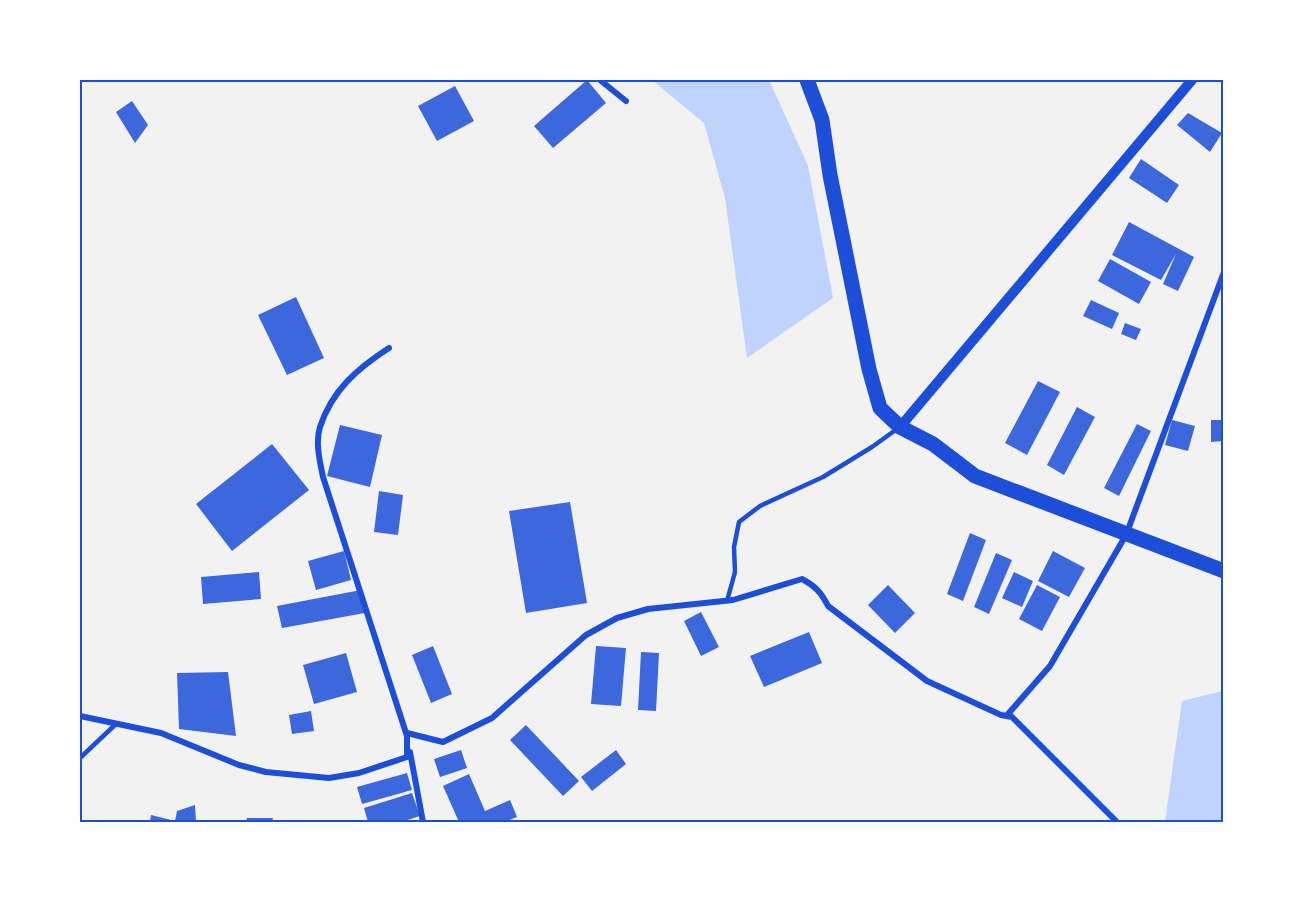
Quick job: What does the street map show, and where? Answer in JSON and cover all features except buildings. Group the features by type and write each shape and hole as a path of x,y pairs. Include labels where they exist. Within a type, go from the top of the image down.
{"main road":[{"path":"807,80 822,120 830,175 869,369 880,408 900,427 933,444 975,476 1224,571"}],"street":[{"path":"600,80 626,101"},
{"path":"900,427 1192,80"},
{"path":"1008,714 1050,666 1126,535 1224,272"},
{"path":"389,348 360,367 334,396 320,428 319,455 323,477 407,734 423,822"},
{"path":"407,734 443,742 492,718 586,635 617,618 648,609 727,601 802,579 814,585 828,606 927,681 1001,715 1012,717 1008,714"},
{"path":"1008,714 1117,822"},
{"path":"80,716 161,733 239,765 267,772 329,778 358,773 407,758 407,734"}],"lane":[{"path":"727,601 735,572 734,547 739,522 760,506 833,471 873,447 900,427"},
{"path":"80,758 116,724"}],"water":[{"path":"652,80 769,80 808,166 833,298 747,358 725,198 704,123"},
{"path":"1223,691 1223,822 1165,822 1182,701"}]}
